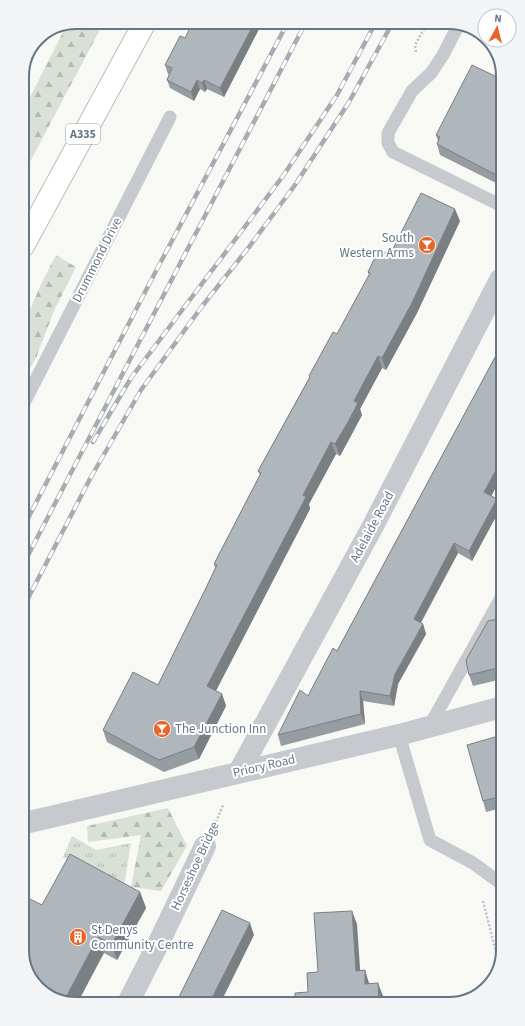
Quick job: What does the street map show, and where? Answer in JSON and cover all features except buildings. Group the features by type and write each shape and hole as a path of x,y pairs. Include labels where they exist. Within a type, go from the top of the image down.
{"main road":[{"name":"A335","path":"29,235 141,29"}],"street":[{"name":"Adelaide Road","path":"239,772 374,524 496,288"},
{"name":"Priory Road","path":"29,821 399,735 496,709"},
{"name":"Horseshoe Bridge","path":"131,997 162,938 205,846"}],"lane":[{"path":"456,30 443,55 431,73 412,90 388,133 388,143 393,152 496,203"},
{"name":"Drummond Drive","path":"29,393 170,117"},
{"path":"429,727 496,607"},
{"path":"399,735 430,840 473,863 496,880"}],"path":[{"path":"415,45 424,29"},
{"name":"Horseshoe Bridge","path":"205,846 239,772"},
{"path":"473,863 496,952"}],"green space":[{"path":"76,29 100,29 29,164 29,99 63,31"},
{"path":"56,255 76,267 54,311 36,358 29,370 29,312"},
{"path":"168,808 187,846 161,891 131,887 141,835 88,842 87,826"},
{"path":"72,836 96,850 131,843 124,886 63,857"}],"railway":[{"path":"29,516 157,269 284,29"},
{"path":"29,553 302,29"},
{"path":"93,442 131,378 283,176 337,95 372,29"},
{"path":"29,596 91,477 141,390 203,305 249,247 295,185 349,102 389,29"}],"place":[{"name":"South Western Arms","path":"427,245"},
{"name":"The Junction Inn","path":"162,729"},
{"name":"St Denys Community Centre","path":"78,937"}]}
